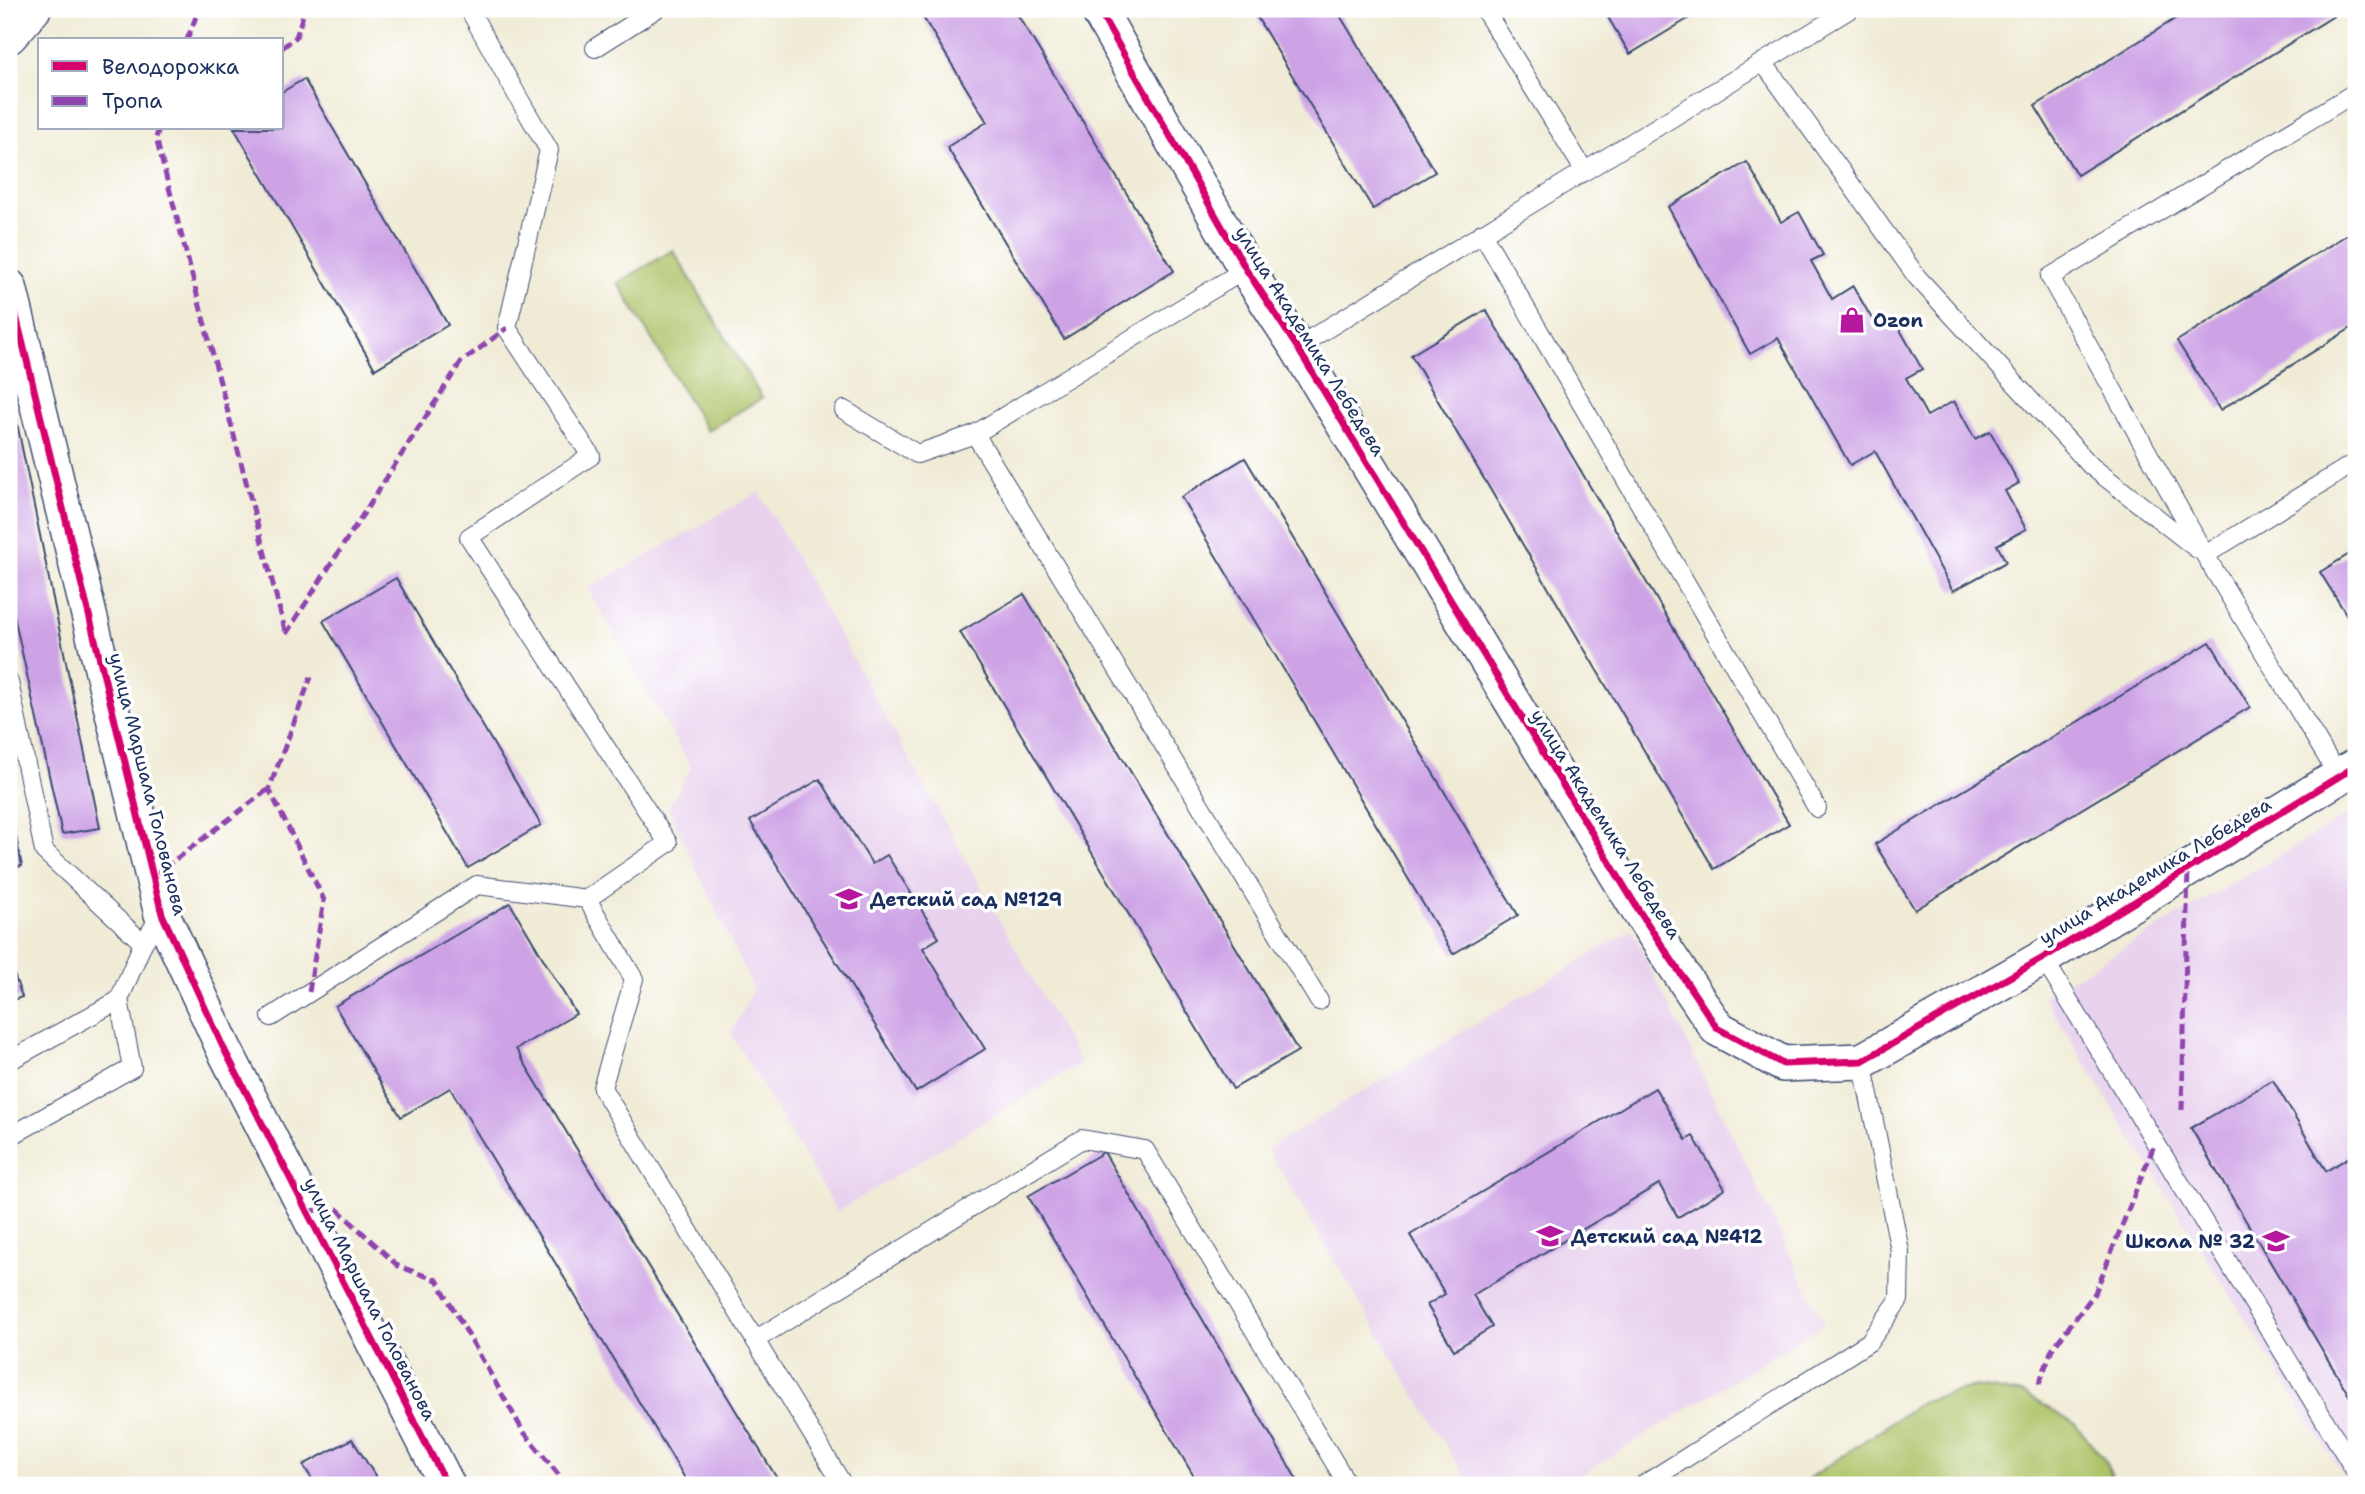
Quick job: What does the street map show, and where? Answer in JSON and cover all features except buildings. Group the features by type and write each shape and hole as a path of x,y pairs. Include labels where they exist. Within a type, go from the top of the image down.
{"street":[{"path":"9,36 33,9"},
{"name":"улица Академика Лебедева","path":"1098,9 1246,270 1297,347 1641,914 1717,1028 1783,1064 1862,1061 2043,958 2348,771"},
{"name":"улица Маршала Голованова","path":"9,287 162,914 223,1047 447,1485"}],"lane":[{"path":"271,1017 477,885 587,899 668,843 469,537 591,456 507,328 549,150 469,9"},
{"path":"595,48 656,9"},
{"path":"1484,9 1584,170"},
{"path":"1297,347 1850,9"},
{"path":"1763,62 1917,276 2091,466 2205,555"},
{"path":"2348,771 2205,555 2050,277 2356,92"},
{"path":"1482,233 1817,808"},
{"path":"844,410 917,454 975,434 1246,270"},
{"path":"975,434 1320,1001"},
{"path":"2205,555 2356,462"},
{"path":"9,682 44,851 143,943"},
{"path":"587,899 634,979 603,1088 843,1485"},
{"path":"9,1137 132,1068 119,1000 143,943 162,914"},
{"path":"2043,958 2356,1472"},
{"path":"9,1061 119,1000"},
{"path":"1643,1485 1869,1342 1899,1300 1900,1251 1862,1061"},
{"path":"755,1340 1082,1139 1145,1150 1348,1485"}],"shaded area":[{"name":"Детский сад №129","path":"759,492 1080,1063 837,1212 731,1034 753,989 668,808 691,767 588,589"},
{"name":"Школа № 32","path":"2356,810 2356,1485 2349,1485 2043,996"},
{"name":"Детский сад №412","path":"1632,930 1824,1324 1565,1485 1470,1485 1267,1149"}],"green space":[{"path":"673,250 762,398 707,431 618,283"},
{"path":"1975,1387 2024,1394 2075,1424 2104,1459 2116,1485 1800,1485 1923,1401"}],"marked path":[{"path":"188,38 199,9"},
{"path":"284,46 296,37 305,9"},
{"path":"158,130 156,138 286,634"},
{"path":"286,634 461,362 507,328"},
{"path":"309,992 324,900 269,789 311,677"},
{"path":"152,877 269,789"},
{"path":"2182,1110 2188,869"},
{"path":"2039,1384 2052,1349 2095,1293 2155,1143"},
{"path":"307,1211 337,1209 398,1266 437,1280 523,1431 567,1485"}],"cycle path":[{"path":"1098,9 1246,269 1297,347 1641,914 1717,1028 1783,1064 1862,1061 2043,958 2356,766"},
{"path":"9,287 162,914 223,1047 447,1485"}],"place":[{"name":"Ozon","path":"1852,320"},
{"name":"Детский сад №129","path":"849,899"},
{"name":"Детский сад №412","path":"1550,1236"},
{"name":"Школа № 32","path":"2276,1241"}]}
